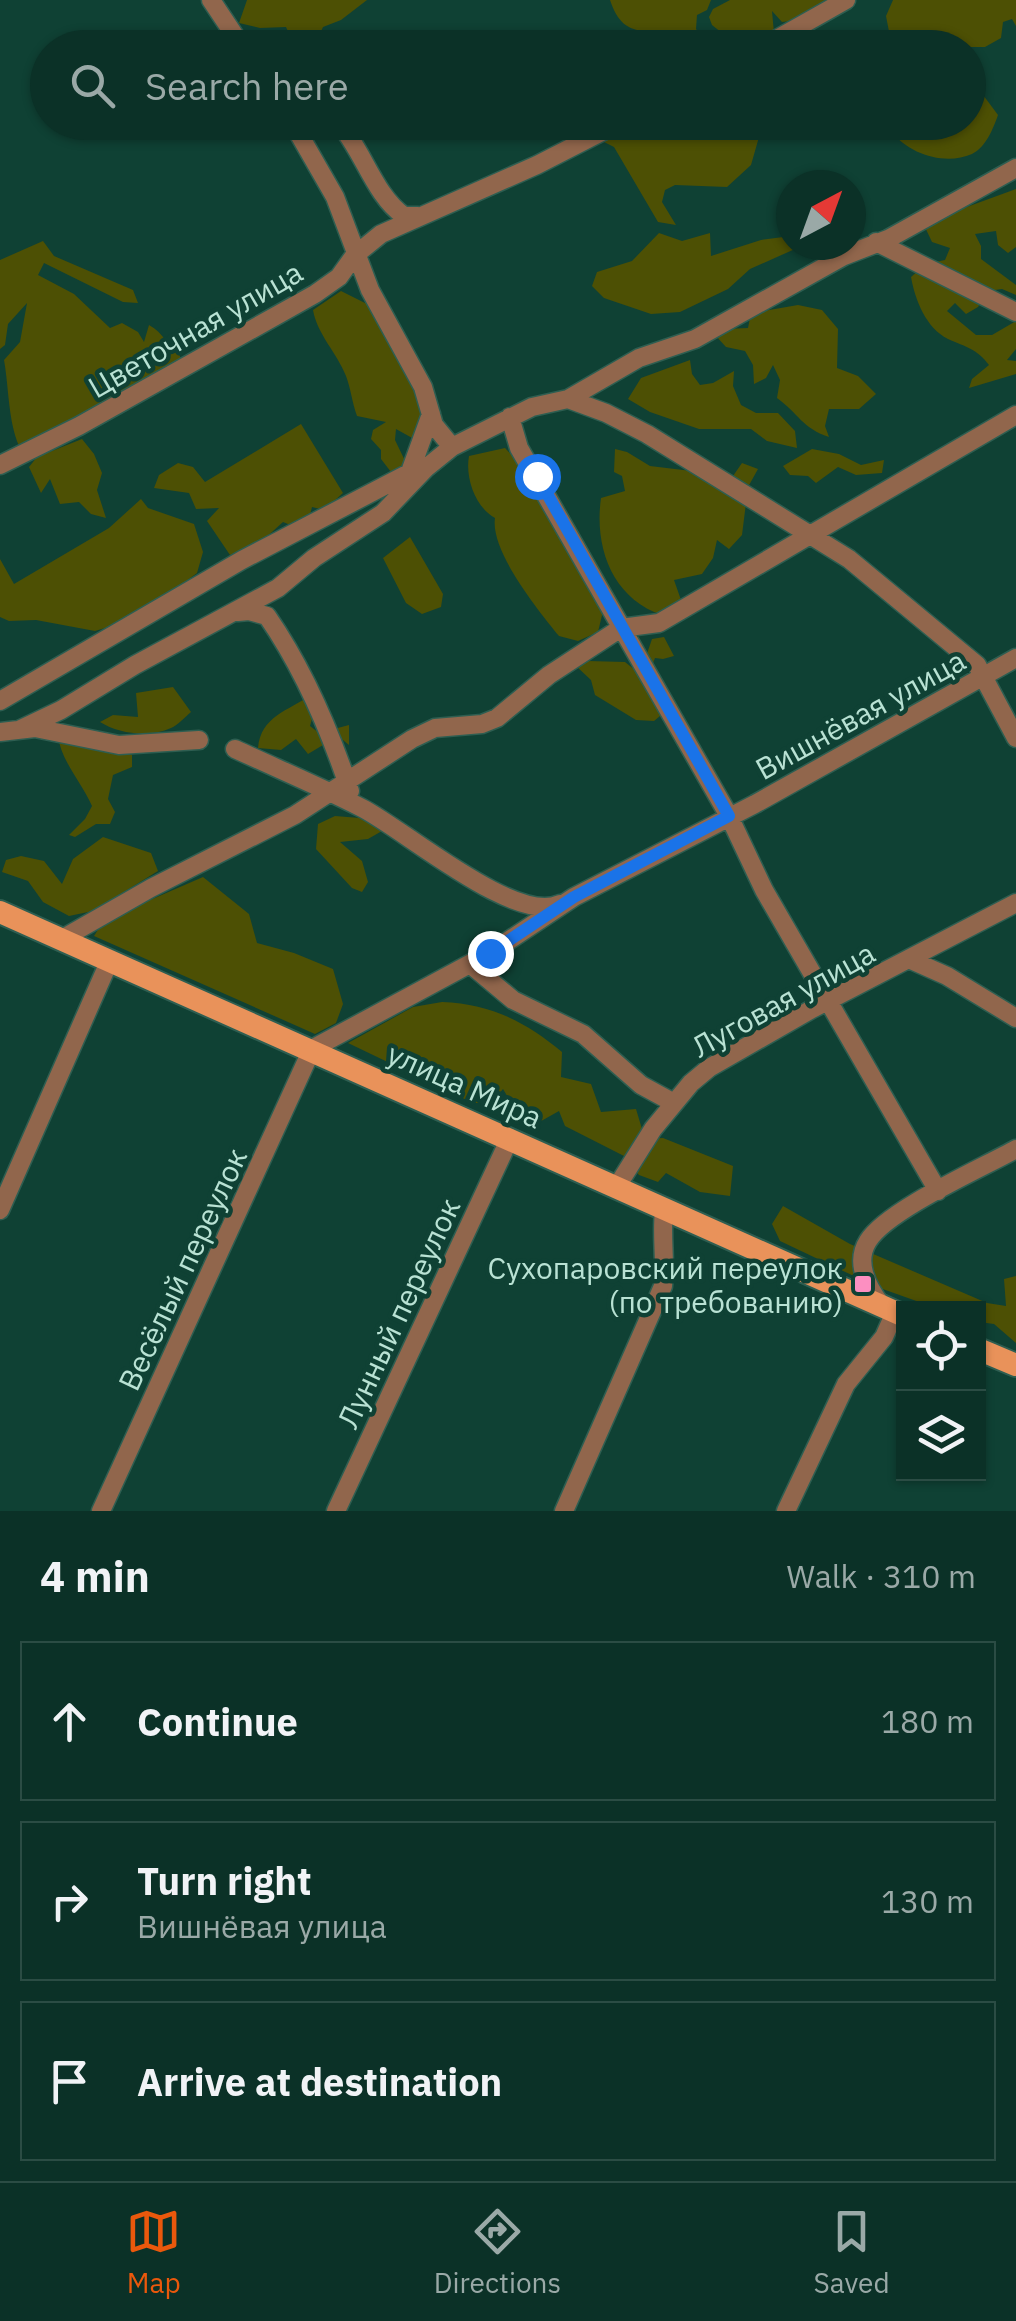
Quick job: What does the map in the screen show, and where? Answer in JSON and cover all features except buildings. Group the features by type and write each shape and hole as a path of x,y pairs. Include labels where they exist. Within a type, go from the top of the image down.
{"main road":[{"name":"улица Мира","path":"0,912 894,1312"},
{"path":"986,1352 1016,1365"}],"street":[{"path":"211,0 230,30"},
{"path":"793,30 846,0"},
{"path":"302,140 334,197 370,290 423,387 434,425 452,447"},
{"path":"352,140 391,204 404,216 419,216"},
{"name":"Цветочная улица","path":"0,465 293,308 339,277 356,254 381,234 584,140"},
{"path":"0,702 242,560 408,480 452,447 532,407 568,399 639,358 695,339 844,256 1016,168"},
{"path":"876,242 1016,312"},
{"path":"568,399 647,434 849,559 960,648 985,676 1016,738"},
{"path":"20,730 278,588 314,558 369,524 408,480 431,414"},
{"path":"60,940 330,794 384,756 435,728 482,724 497,718 579,653 621,628 659,623 1016,414"},
{"path":"510,417 519,448 729,816 764,890 938,1191"},
{"path":"236,612 258,612 267,616 277,630 362,808"},
{"name":"Вишнёвая улица","path":"312,1050 470,964 574,897 1016,658"},
{"path":"0,732 55,731 119,745 199,740"},
{"path":"236,750 362,808 438,859 518,903 552,907 574,897"},
{"name":"Луговая улица","path":"616,1188 674,1103 709,1068 827,1001 1016,903"},
{"path":"911,960 1016,1018"},
{"path":"0,1210 109,962"},
{"path":"470,964 513,1000 583,1034 641,1085 674,1103"},
{"name":"Весёлый переулок","path":"101,1511 312,1050"},
{"name":"Лунный переулок","path":"336,1511 510,1138"},
{"path":"786,1511 846,1384 884,1337 894,1312 870,1290 862,1256 868,1241 890,1221 938,1191 1016,1150"},
{"path":"564,1511 663,1286 666,1266 660,1238 664,1210"}],"shaded area":[{"path":"247,0 367,0 322,30 260,28 239,23"},
{"path":"610,0 711,0 707,10 697,15 697,30 639,30 623,23"},
{"path":"730,0 824,0 824,8 796,26 791,21 782,22 772,11 774,30 718,30 709,17 713,9"},
{"path":"893,0 1016,0 1016,26 1012,19 1003,22 1001,38 986,46 986,30 889,30 886,16"},
{"path":"986,99 998,115 986,140"},
{"path":"600,140 758,140 751,165 727,187 675,185 665,190 662,202 676,225 658,222 614,147"},
{"path":"899,140 986,140 972,154 950,159 928,156"},
{"path":"1016,189 1016,247 1008,253 998,245 996,231 975,234 981,246 981,259 1016,285 1016,295 1002,289 988,291 978,307 966,314 955,303 947,311 976,335 992,335 1016,321 1016,349 1007,360 1016,361 1016,374 969,388 972,379 989,365 976,352 934,328 913,286 911,277 926,264 945,260 950,248 932,242 923,223"},
{"path":"659,233 682,241 710,233 711,256 776,238 776,257 750,269 728,289 680,312 651,314 604,298 592,286 597,272 632,261"},
{"path":"43,241 54,256 133,290 138,303 123,302 44,263 38,275 74,294 110,328 122,323 138,332 144,342 149,325 154,328 180,355 180,365 19,446 4,360 20,342 27,303 8,324 5,345 0,349 0,260"},
{"path":"341,291 367,304 389,323 427,414 414,439 396,429 395,440 408,467 391,472 381,459 381,450 371,439 373,430 386,422 357,416 346,376 315,319 313,310"},
{"path":"798,305 822,310 838,329 837,368 858,376 876,394 859,409 829,409 825,426 829,437 806,425 777,398 780,380 773,365 766,378 754,384 753,365 745,351 726,347 715,335 724,329 748,328 751,313"},
{"path":"690,360 692,374 700,385 713,383 734,371 733,386 741,405 756,413 778,413 795,431 797,448 767,441 751,429 699,429 650,412 628,399 641,378"},
{"path":"301,424 343,493 324,510 312,507 308,523 293,526 283,522 261,542 230,555 207,521 219,508 196,509 189,493 154,488 159,475 178,463 193,467 205,482"},
{"path":"82,439 102,473 97,490 106,518 91,514 79,502 60,504 50,479 41,493 29,467 37,457"},
{"path":"505,448 524,468 603,611 598,632 578,641 559,636 528,596 500,547 495,518 482,507 473,491 469,456"},
{"path":"615,449 650,466 733,476 742,463 758,469 748,487 742,535 729,549 717,540 713,558 702,574 674,580 681,600 662,615 630,596 604,552 601,498 625,491 622,476 614,472"},
{"path":"812,449 839,454 861,465 884,460 882,473 856,475 838,467 816,483 808,476 790,475 783,466"},
{"path":"141,499 148,508 194,524 203,552 197,573 136,619 95,631 0,617 0,559 14,584 109,528"},
{"path":"410,537 443,594 441,607 422,614 406,603 383,558"},
{"path":"664,637 674,656 655,658 649,674 666,711 654,721 636,720 595,695 591,680 576,666 588,661 625,662 640,674 652,639"},
{"path":"173,687 191,712 171,728 135,733 100,722 113,715 138,717 136,693"},
{"path":"311,695 315,708 310,726 319,733 349,725 349,745 338,736 308,754 296,739 281,750 258,748 270,721"},
{"path":"58,736 132,755 132,767 113,775 108,799 115,812 110,824 96,824 75,837 69,835 92,806 67,763"},
{"path":"335,816 360,818 389,827 368,839 340,842 362,861 368,882 362,892 352,888 316,849 318,824"},
{"path":"103,837 151,853 158,871 93,911 69,916 43,902 28,881 2,872 6,860 21,856 44,861 62,884 73,859"},
{"path":"203,877 249,914 257,943 333,969 343,1004 336,1023 315,1034 94,936 104,920"},
{"path":"442,1002 476,1006 534,1031 562,1052 561,1077 591,1084 601,1112 636,1109 645,1139 663,1138 733,1166 730,1196 700,1192 666,1173 658,1182 639,1175 624,1156 565,1126 559,1111 527,1129 503,1089 491,1103 473,1103 348,1043 413,1007"},
{"path":"783,1206 850,1244 982,1301 916,1301 877,1287 780,1241 772,1224"},
{"path":"1016,1276 1016,1343 994,1324 986,1323 986,1303 1006,1306 1004,1279"}],"place":[{"name":"Сухопаровский переулок (по требованию)","path":"863,1284"}],"route":[{"path":"490,953 574,897 729,816 537,476"}]}
